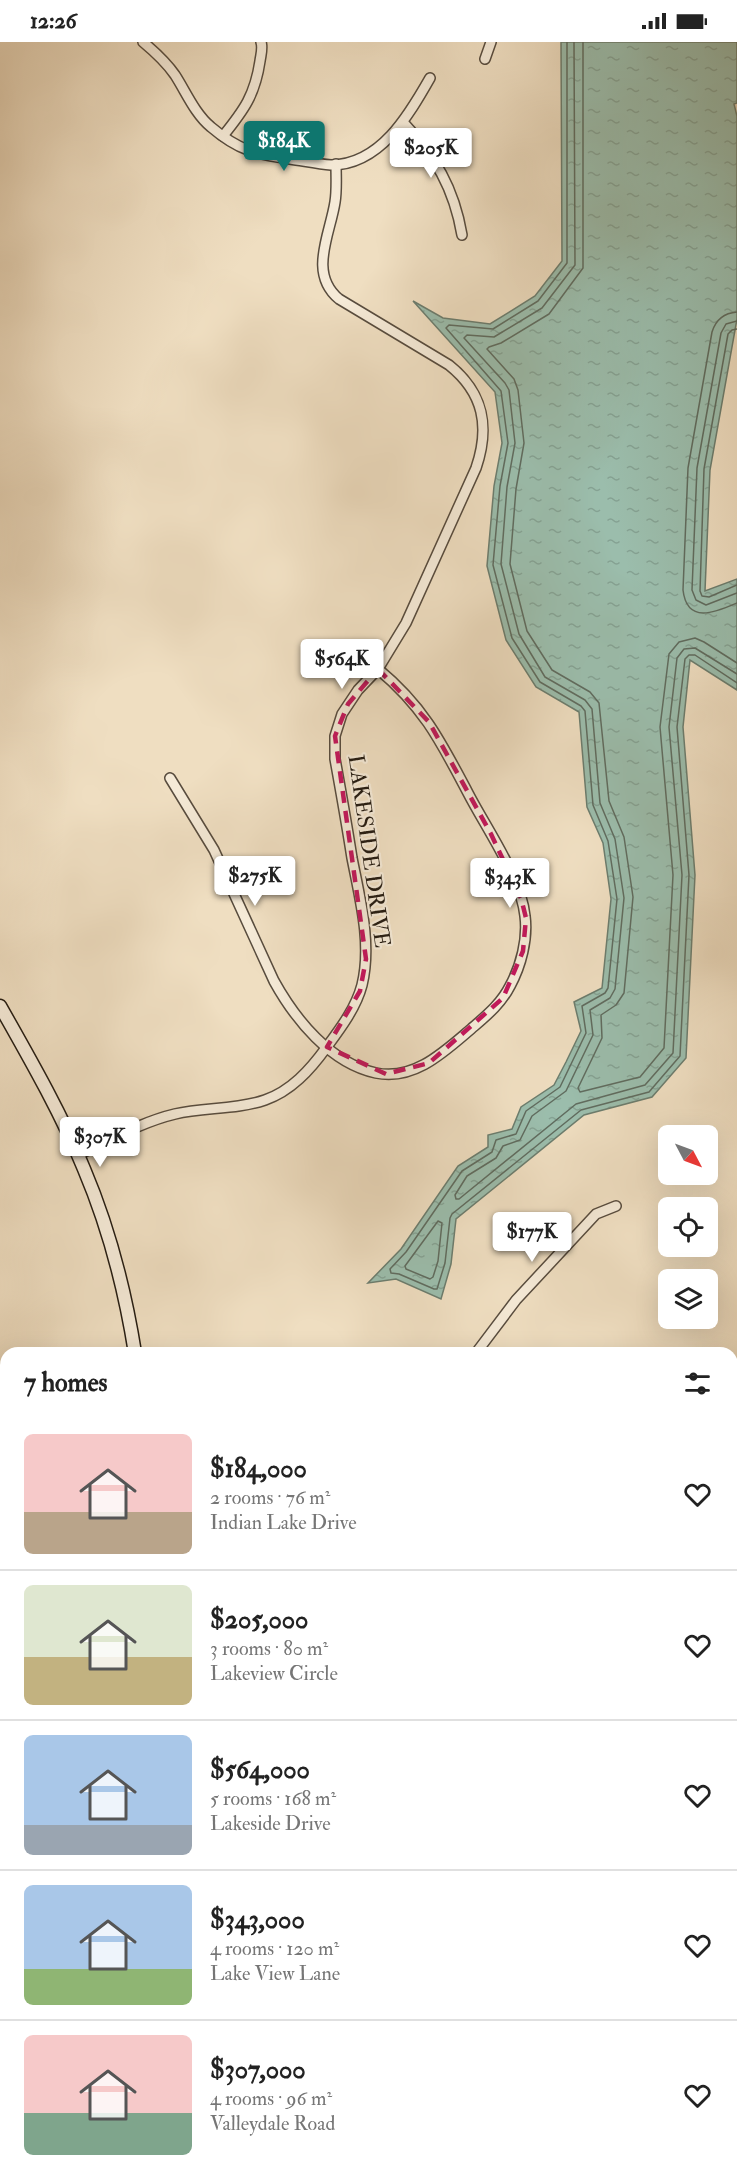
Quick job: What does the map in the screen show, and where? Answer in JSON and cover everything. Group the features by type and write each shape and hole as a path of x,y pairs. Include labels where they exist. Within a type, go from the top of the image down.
{"main road":[{"path":"0,1006 31,1061 78,1155 109,1237 129,1314 134,1347"}],"street":[{"path":"143,42 169,67 204,121 247,152 259,155 336,164 361,158 392,136 430,78"},
{"path":"223,136 252,96 260,63 261,42"},
{"path":"485,59 491,42"},
{"path":"403,122 421,141 441,169 451,194 462,235"},
{"name":"LAKESIDE DRIVE","path":"78,1155 171,1115 199,1109 246,1106 267,1100 298,1080 327,1047 352,1009 360,991 366,959 359,893 335,759 335,736 348,704 378,669 406,623 469,486 483,446 483,422 480,406 472,389 458,372 339,299 329,287 324,275 322,257 335,202 336,164"},
{"path":"170,778 214,850 266,964 284,999 301,1021 327,1047 347,1062 375,1073 399,1073 429,1063 490,1013 503,998 516,974 523,951 526,918 521,898 491,834 429,722 399,688 378,669"},
{"path":"480,1347 516,1300 596,1214 616,1206"}],"highlighted area":[{"path":"378,669 429,722 491,834 521,898 526,918 523,951 503,998 429,1063 386,1074 327,1047 360,991 366,959 335,736 348,704"}],"water":[{"path":"561,42 737,42 737,103 734,104 737,116 737,319 710,470 705,591 737,579 737,690 690,660 683,727 695,875 686,1058 652,1097 584,1115 456,1219 451,1264 441,1299 396,1279 368,1283 401,1249 458,1166 488,1147 488,1135 512,1129 521,1107 554,1085 581,1031 574,1002 602,988 611,899 603,843 587,807 579,712 536,687 506,640 487,566 494,486 502,443 495,392 413,301 443,318 490,324 535,296 562,261"}]}
